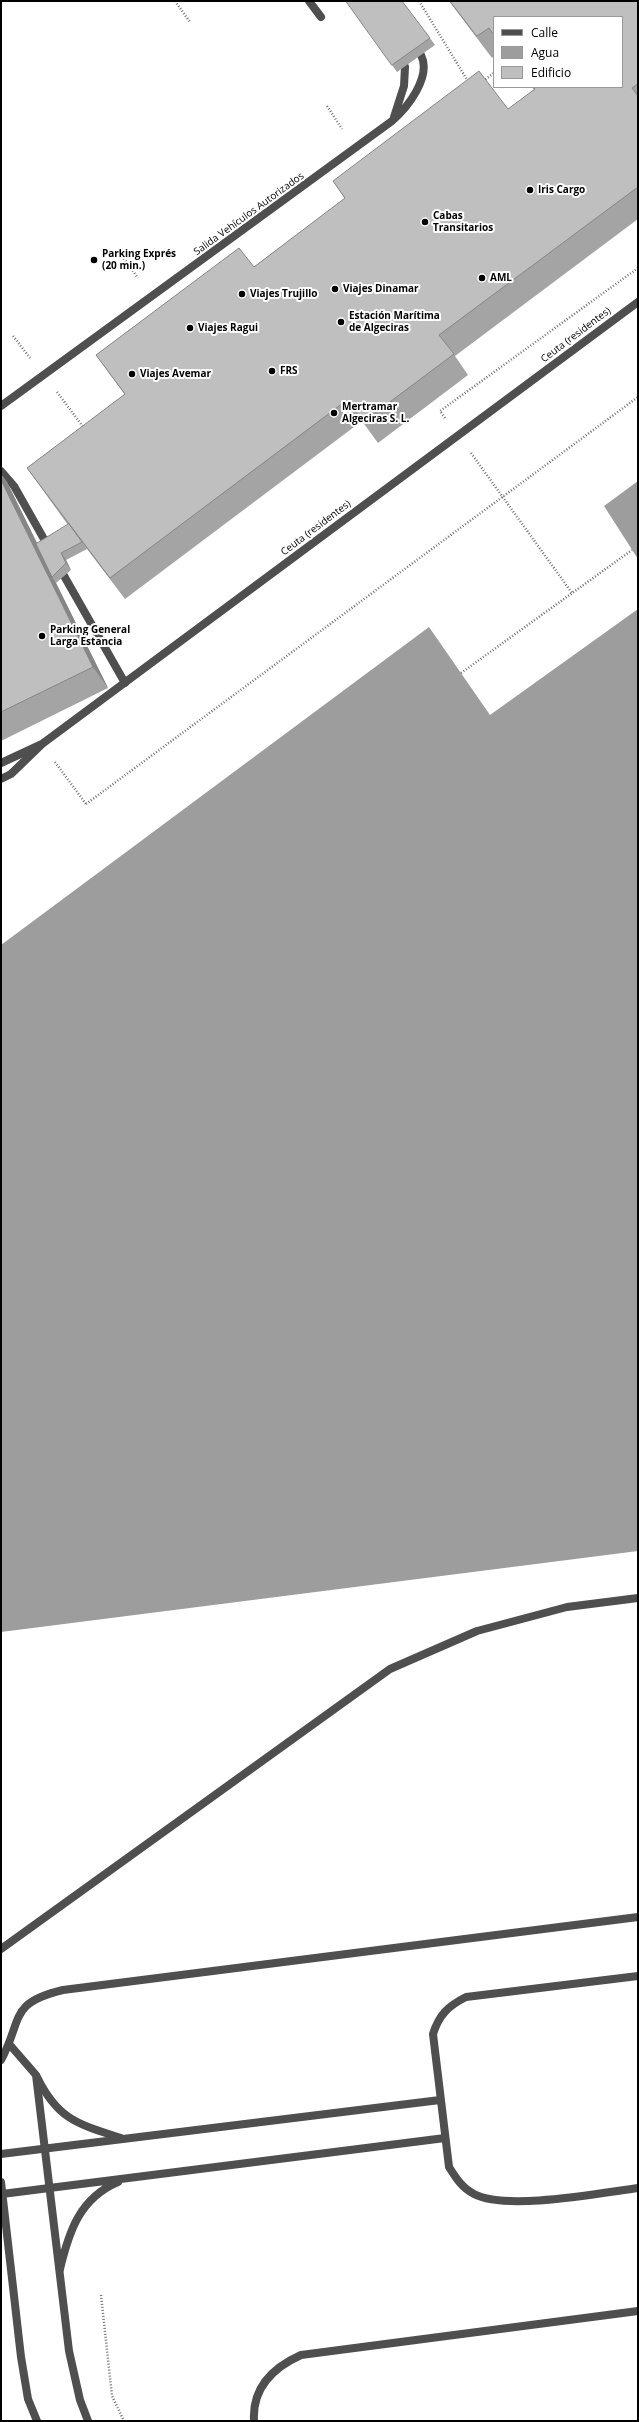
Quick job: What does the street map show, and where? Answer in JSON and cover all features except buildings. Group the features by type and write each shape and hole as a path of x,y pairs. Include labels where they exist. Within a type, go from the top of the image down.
{"street":[{"path":"309,1 321,17"},
{"name":"Salida Vehículos Autorizados","path":"1,406 392,121 414,95 424,70 421,55"},
{"path":"392,121 401,100 405,67"},
{"name":"Ceuta (residentes)","path":"1,763 42,744 638,302"},
{"path":"1,471 14,486 125,683"},
{"path":"1,779 11,774 42,744"},
{"path":"1,1949 390,1669 477,1631 567,1607 638,1598"},
{"path":"1,2060 10,2045 19,2015 29,2003 42,1995 63,1990 638,1917"},
{"path":"638,1976 466,1997 454,2003 444,2011 437,2021 433,2034 449,2167 459,2182 473,2194 490,2200 559,2199 638,2188"},
{"path":"10,2045 36,2075 47,2097 63,2115 86,2126 123,2139"},
{"path":"36,2075 69,2351 80,2400 88,2421"},
{"path":"1,2154 440,2100"},
{"path":"2,2194 445,2138"},
{"path":"60,2270 67,2240 75,2219 89,2201 106,2187 127,2178"},
{"path":"1,2182 21,2357 28,2399 37,2421"},
{"path":"254,2421 254,2410 258,2391 269,2375 283,2363 301,2356 638,2311"}],"path":[{"path":"175,1 190,22"},
{"path":"419,1 472,89"},
{"path":"122,256 151,298"},
{"path":"572,593 440,411 638,268"},
{"path":"13,336 86,431"},
{"path":"42,744 86,804 638,397"},
{"path":"461,673 632,550"},
{"path":"101,2295 112,2396 124,2421"}],"water":[{"path":"638,481 638,559 604,506"},
{"path":"638,609 638,1551 1,1632 1,945 429,627 490,715"}],"place":[{"name":"Iris Cargo","path":"530,190"},
{"name":"Cabas Transitarios","path":"425,222"},
{"name":"Parking Exprés (20 min.)","path":"94,260"},
{"name":"AML","path":"482,278"},
{"name":"Viajes Dinamar","path":"335,289"},
{"name":"Viajes Trujillo","path":"242,294"},
{"name":"Estación Marítima de Algeciras","path":"341,322"},
{"name":"Viajes Ragui","path":"190,328"},
{"name":"FRS","path":"272,371"},
{"name":"Viajes Avemar","path":"132,374"},
{"name":"Mertramar Algeciras S. L.","path":"334,413"},
{"name":"Parking General Larga Estancia","path":"42,636"}]}
